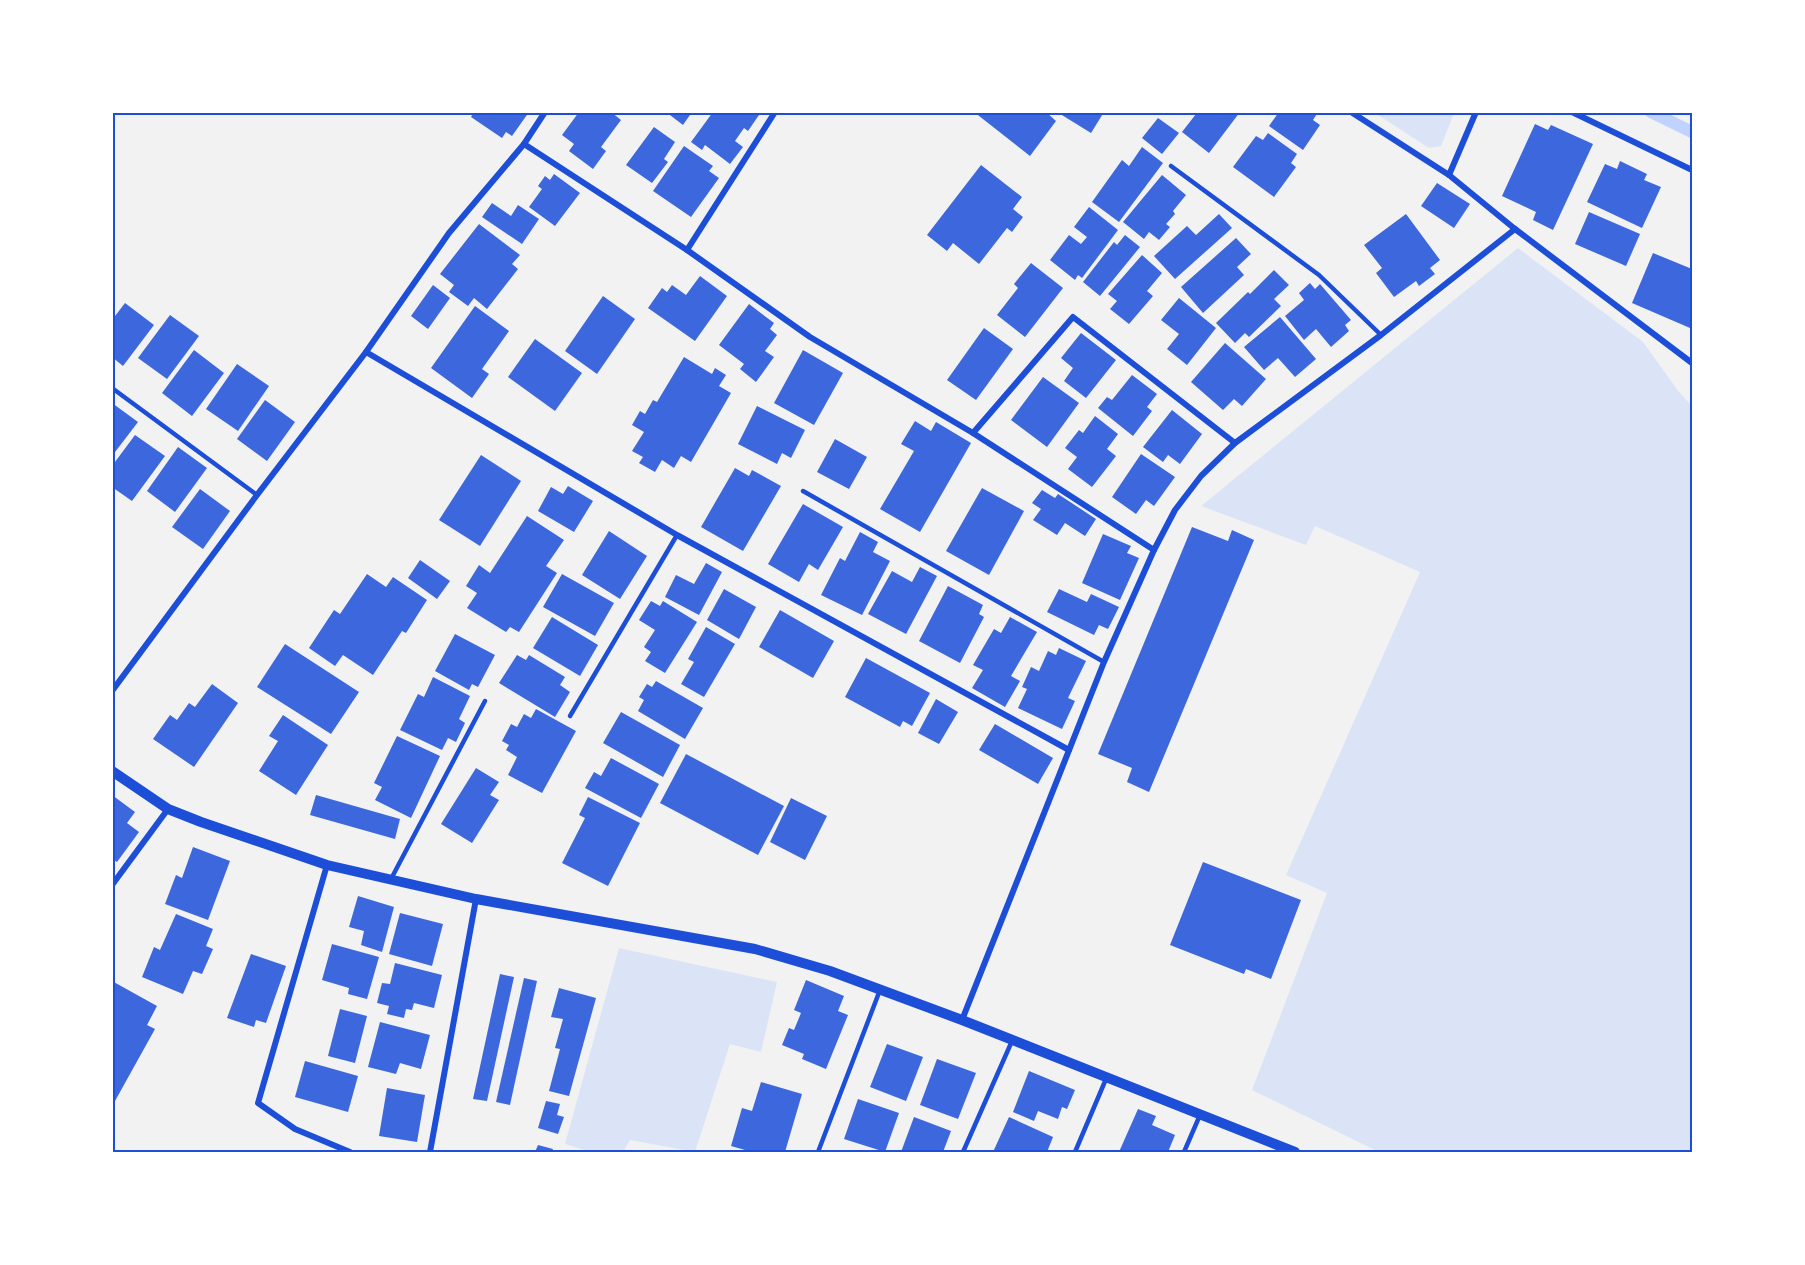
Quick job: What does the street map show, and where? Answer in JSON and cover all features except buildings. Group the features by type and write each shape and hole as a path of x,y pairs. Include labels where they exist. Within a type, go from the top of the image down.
{"street":[{"path":"112,691 366,352 449,233 524,144 544,112"},
{"path":"687,250 775,112"},
{"path":"1351,112 1449,176 1692,363"},
{"path":"1449,176 1476,112"},
{"path":"1572,112 1692,170"},
{"path":"524,144 687,250 810,337 973,433 1154,550"},
{"path":"962,1020 1104,662 1154,550 1175,510 1201,476 1235,443 1381,335 1515,229"},
{"path":"973,433 1074,317 1235,443"},
{"path":"366,352 677,535 1069,750"},
{"path":"112,771 168,809 327,864 390,881 476,899 755,949 830,971 962,1020 1295,1152"},
{"path":"112,885 168,809"},
{"path":"327,864 258,1103 296,1129 350,1152"},
{"path":"430,1152 476,899"}],"lane":[{"path":"1171,166 1319,275 1381,335"},
{"path":"112,388 257,495"},
{"path":"803,491 1104,662"},
{"path":"570,716 677,535"},
{"path":"390,881 485,701"},
{"path":"818,1152 880,990"},
{"path":"963,1152 1012,1041"},
{"path":"1075,1152 1106,1079"},
{"path":"1184,1152 1200,1115"}],"shaded area":[{"path":"1375,113 1454,113 1441,146 1429,148"},
{"path":"1518,248 1643,342 1679,392 1692,406 1692,1152 1379,1152 1252,1090 1327,893 1286,875 1420,572 1315,526 1306,545 1201,506"},
{"path":"619,948 777,982 761,1052 730,1044 695,1152 630,1140 623,1152 591,1152 565,1144"}],"waterway":[{"path":"1651,112 1692,132"}]}
